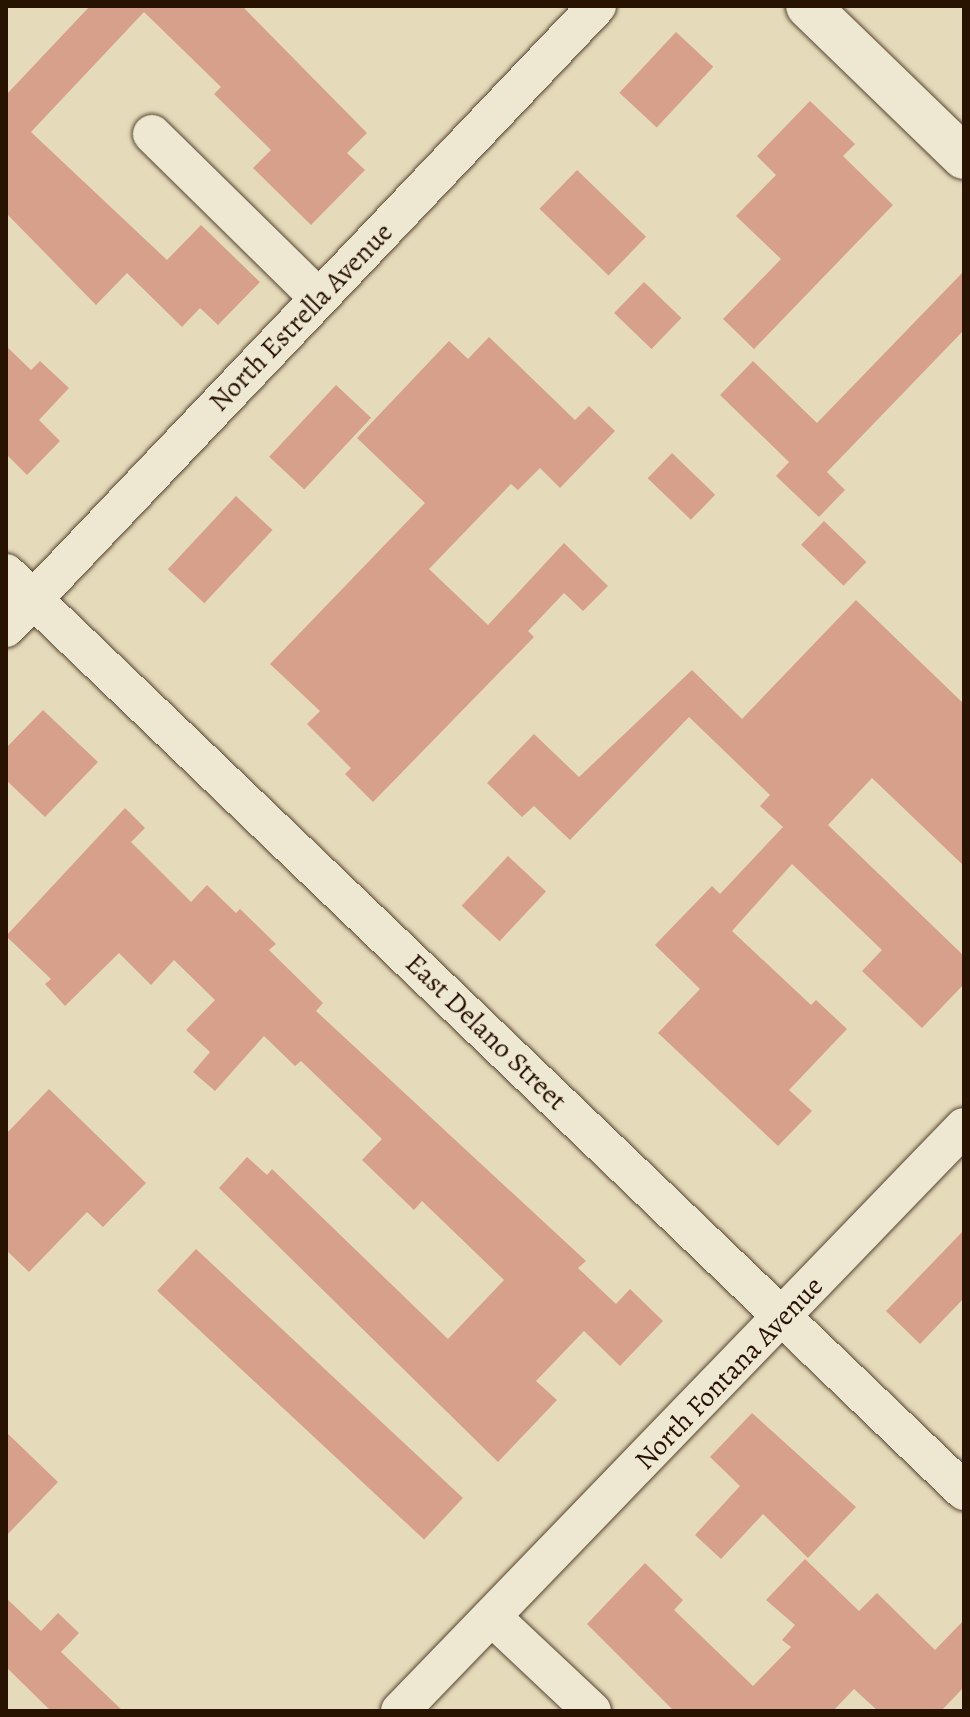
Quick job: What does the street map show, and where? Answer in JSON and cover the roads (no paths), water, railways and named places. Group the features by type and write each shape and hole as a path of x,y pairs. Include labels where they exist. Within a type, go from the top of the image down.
{"main road":[{"path":"808,6 964,157"}],"street":[{"name":"North Estrella Avenue","path":"6,628 597,6"},
{"path":"152,134 319,298"},
{"name":"East Delano Street","path":"6,573 964,1491"},
{"name":"North Fontana Avenue","path":"400,1711 784,1317 964,1127"},
{"path":"492,1617 592,1711"}]}
